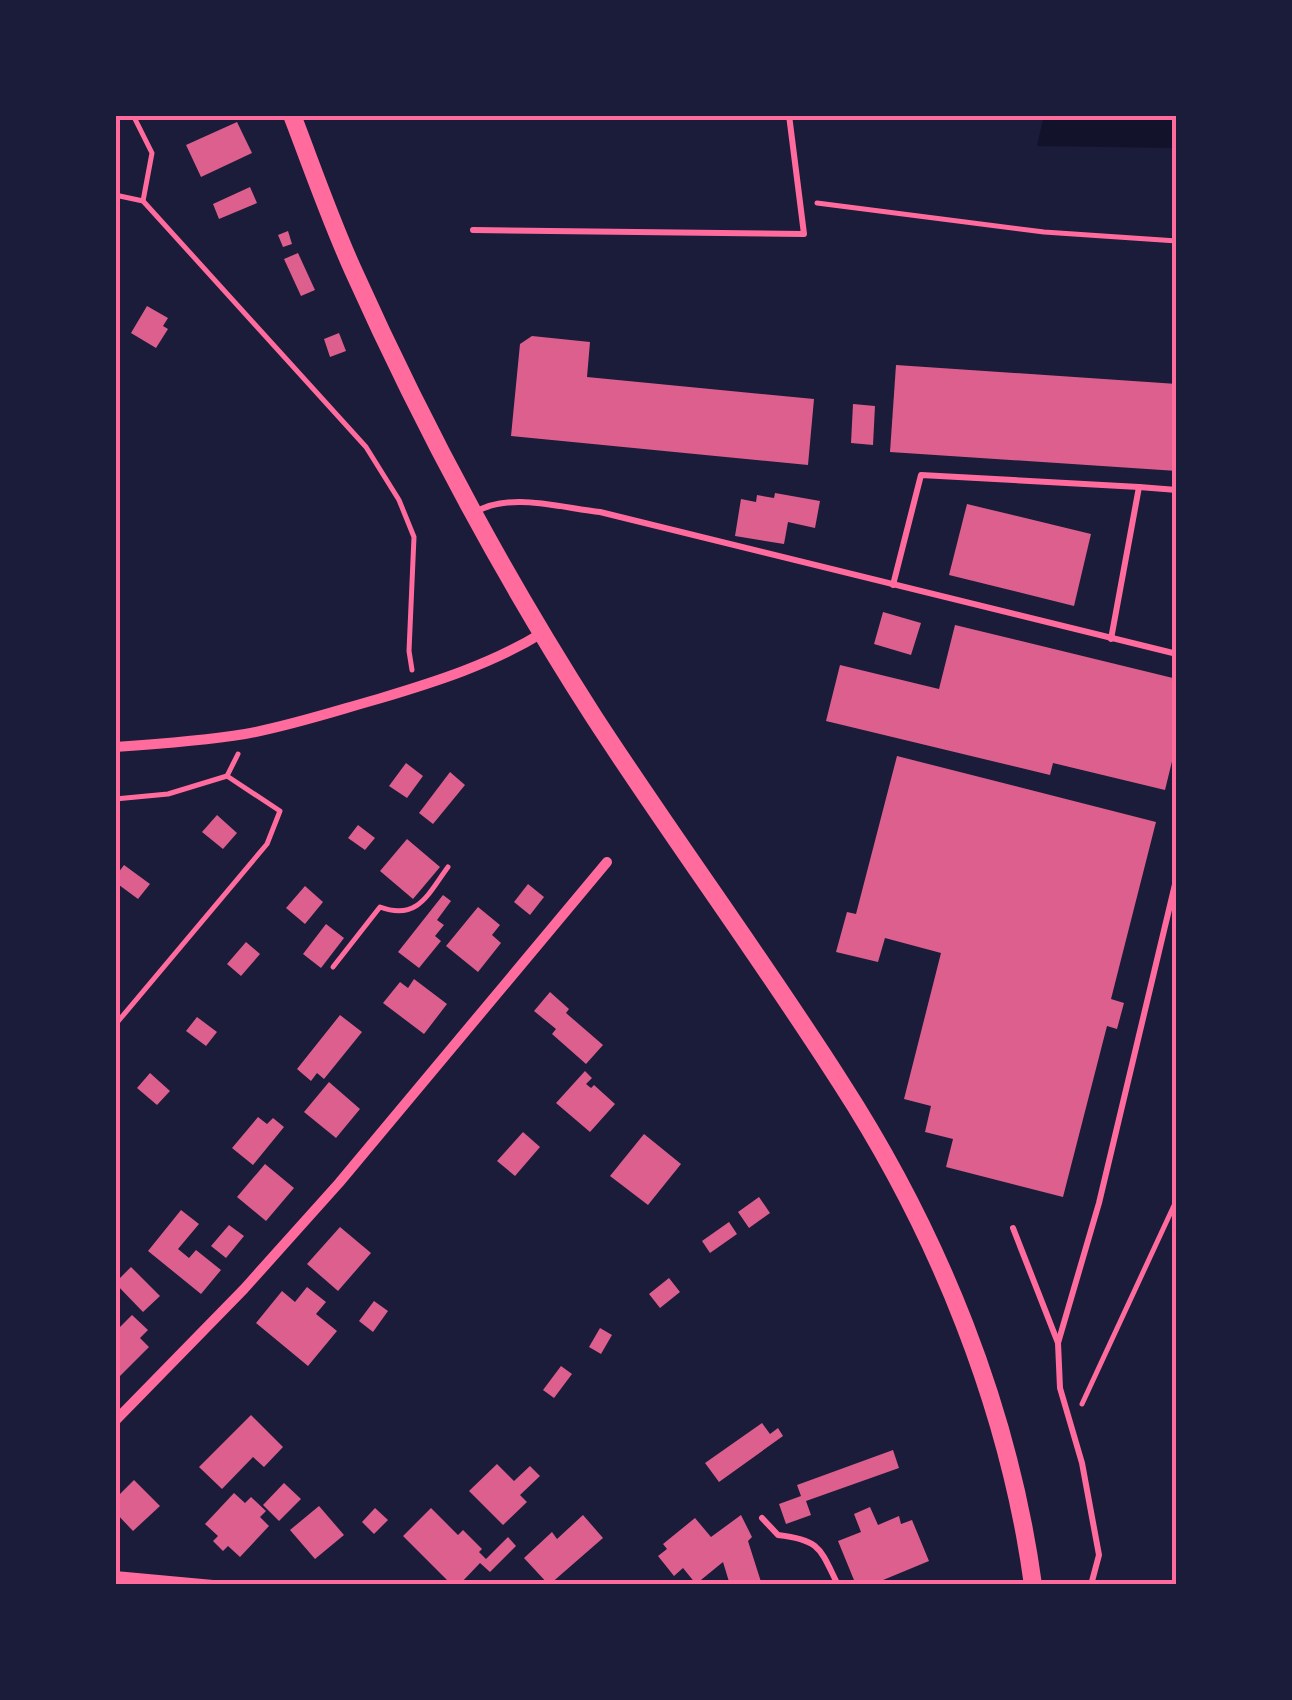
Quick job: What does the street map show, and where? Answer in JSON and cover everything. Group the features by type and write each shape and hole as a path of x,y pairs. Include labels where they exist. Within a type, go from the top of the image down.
{"main road":[{"path":"292,115 352,268 474,513 595,718 841,1082 920,1225 1003,1432 1033,1585"}],"street":[{"path":"115,746 171,744 248,734 415,688 498,657 542,633"},
{"path":"115,1421 244,1289 339,1184 606,862"},
{"path":"115,1576 213,1585"}],"lane":[{"path":"473,230 804,234 789,115"},
{"path":"893,585 921,474 1177,490"},
{"path":"1111,640 1139,487"},
{"path":"474,513 489,504 522,503 600,512 1177,654"},
{"path":"1058,1343 1099,1203 1177,876"},
{"path":"1013,1228 1058,1343 1060,1388 1073,1425 1099,1555 1091,1585"},
{"path":"762,1518 778,1536 804,1538 820,1550 838,1585"}],"path":[{"path":"134,115 152,153 143,202"},
{"path":"115,195 143,202 366,447 398,500 414,538 408,651 415,688"},
{"path":"800,200 1044,232 1177,241"},
{"path":"115,799 168,794 227,776 248,734"},
{"path":"115,1025 267,844 280,810 227,776"},
{"path":"333,967 380,907 398,914 413,908 448,867"},
{"path":"1073,1425 1177,1199"}],"shaded area":[{"path":"1044,115 1177,115 1177,148 1037,146"}],"building":[{"path":"237,122 252,153 201,177 186,145"},
{"path":"250,187 257,203 219,219 213,204"},
{"path":"288,231 292,244 283,247 278,235"},
{"path":"298,253 315,290 301,296 284,259"},
{"path":"147,306 168,318 163,326 168,329 156,348 131,333"},
{"path":"339,333 346,351 330,357 324,339"},
{"path":"532,336 590,342 587,377 814,399 808,465 511,436 520,344"},
{"path":"896,365 1177,384 1177,471 890,452"},
{"path":"853,404 875,406 873,445 851,443"},
{"path":"775,493 820,501 815,528 788,522 784,544 735,536 741,499 756,502 757,495 774,498"},
{"path":"967,504 1091,534 1074,606 949,575"},
{"path":"883,612 921,623 911,655 874,644"},
{"path":"955,625 1177,679 1177,741 1165,790 1053,763 1050,775 826,721 840,665 939,689"},
{"path":"897,756 1156,822 1111,999 1124,1003 1117,1029 1107,1026 1063,1197 946,1167 953,1139 925,1132 931,1106 904,1099 941,953 885,938 878,962 836,952 847,912 856,914"},
{"path":"406,763 423,776 407,798 389,786"},
{"path":"450,772 465,785 433,824 419,813"},
{"path":"217,815 237,833 223,849 202,832"},
{"path":"358,825 375,838 365,850 348,838"},
{"path":"407,839 440,867 413,899 380,871"},
{"path":"124,865 150,884 138,899 115,882"},
{"path":"528,884 544,897 530,915 514,902"},
{"path":"305,886 323,902 305,924 286,908"},
{"path":"443,895 451,901 437,920 444,925 435,936 441,941 419,968 398,952"},
{"path":"478,907 500,925 492,935 501,943 478,972 446,946"},
{"path":"326,924 344,938 321,968 303,954"},
{"path":"246,942 260,954 241,976 227,964"},
{"path":"414,979 447,1004 424,1034 383,1003 400,982 408,988"},
{"path":"550,992 569,1009 566,1013 603,1045 586,1064 552,1034 556,1029 534,1011"},
{"path":"340,1015 362,1032 324,1079 317,1073 311,1081 297,1069"},
{"path":"197,1017 217,1032 206,1046 186,1031"},
{"path":"585,1071 592,1078 586,1084 591,1088 594,1085 615,1104 590,1132 556,1103"},
{"path":"150,1073 170,1091 157,1105 137,1088"},
{"path":"329,1082 360,1109 336,1138 304,1112"},
{"path":"258,1117 267,1124 273,1118 284,1127 253,1165 232,1148"},
{"path":"523,1132 540,1147 515,1176 497,1161"},
{"path":"644,1134 681,1164 648,1205 610,1176"},
{"path":"265,1164 294,1188 266,1221 237,1197"},
{"path":"759,1197 770,1213 749,1228 738,1212"},
{"path":"181,1210 199,1224 178,1249 189,1258 196,1250 221,1270 201,1294 148,1251"},
{"path":"729,1222 737,1234 710,1253 702,1241"},
{"path":"229,1225 244,1236 226,1258 211,1246"},
{"path":"340,1227 371,1253 338,1291 307,1264"},
{"path":"131,1267 160,1296 143,1312 115,1283"},
{"path":"669,1278 680,1292 660,1308 649,1294"},
{"path":"307,1287 326,1302 316,1314 337,1331 308,1366 256,1323 282,1291 295,1302"},
{"path":"374,1301 388,1311 373,1332 359,1321"},
{"path":"132,1315 148,1330 140,1338 149,1347 115,1381 115,1332"},
{"path":"600,1328 612,1335 601,1354 589,1347"},
{"path":"561,1366 572,1374 554,1398 543,1390"},
{"path":"251,1415 283,1447 264,1467 253,1457 222,1489 199,1467"},
{"path":"762,1423 770,1434 778,1428 783,1436 719,1482 705,1463"},
{"path":"893,1450 899,1468 806,1501 811,1515 786,1524 779,1504 801,1496 797,1485"},
{"path":"497,1464 514,1481 530,1466 540,1476 520,1495 527,1502 503,1525 469,1491"},
{"path":"134,1480 160,1506 133,1531 115,1512 115,1499"},
{"path":"284,1483 301,1499 279,1521 263,1505"},
{"path":"234,1493 245,1503 251,1497 266,1511 260,1517 269,1526 240,1557 228,1546 223,1551 213,1541 218,1536 205,1524"},
{"path":"319,1506 344,1535 315,1559 290,1530"},
{"path":"870,1507 878,1525 899,1516 901,1524 912,1520 929,1561 871,1585 856,1585 838,1541 861,1532 854,1514"},
{"path":"375,1508 388,1520 374,1534 362,1522"},
{"path":"431,1508 458,1535 463,1530 482,1549 479,1552 486,1559 508,1537 516,1546 490,1572 480,1563 459,1585 452,1585 403,1536"},
{"path":"583,1515 603,1538 549,1585 524,1558 552,1532 557,1539"},
{"path":"741,1515 752,1537 748,1541 762,1585 730,1585 723,1562 696,1584 683,1568 674,1576 658,1556 667,1549 663,1544 695,1518 711,1537"}]}
